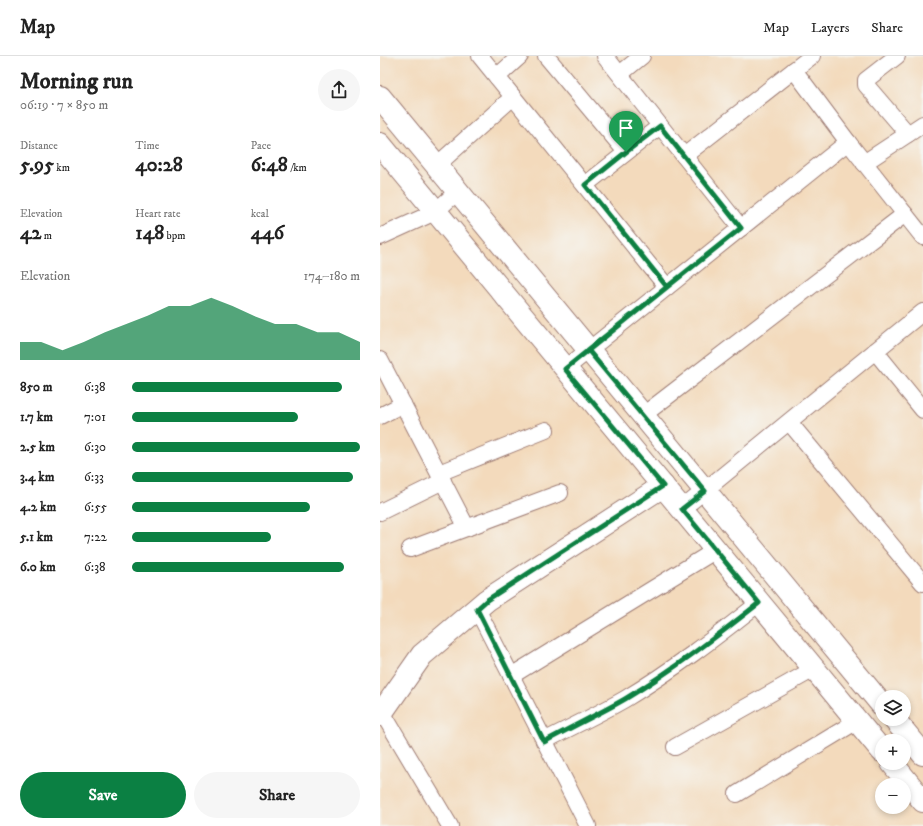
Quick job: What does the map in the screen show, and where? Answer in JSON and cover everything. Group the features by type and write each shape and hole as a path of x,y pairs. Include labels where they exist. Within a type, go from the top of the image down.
{"street":[{"path":"480,56 667,287"},
{"path":"497,77 520,56"},
{"path":"546,56 626,152"},
{"path":"605,56 741,228"},
{"path":"620,74 642,56"},
{"path":"684,156 812,56"},
{"path":"897,56 871,75 866,80 866,85 908,134"},
{"path":"794,70 864,163 923,237"},
{"path":"436,166 513,97"},
{"path":"380,98 875,697"},
{"path":"864,163 923,124"},
{"path":"585,185 660,126"},
{"path":"565,369 848,142"},
{"path":"380,144 875,743"},
{"path":"380,237 436,212 457,192"},
{"path":"642,416 905,214"},
{"path":"682,509 923,312"},
{"path":"875,351 923,410"},
{"path":"380,360 467,528"},
{"path":"380,416 403,404"},
{"path":"789,422 923,583"},
{"path":"380,512 441,477 546,430"},
{"path":"450,826 381,713 422,655 487,600 663,486"},
{"path":"410,549 560,492"},
{"path":"511,676 716,550"},
{"path":"544,742 624,699 658,678 708,644 759,603"},
{"path":"477,609 588,826"},
{"path":"675,747 814,669"},
{"path":"737,794 857,721"},
{"path":"900,726 923,754"},
{"path":"898,770 923,801"}],"route":[{"path":"626,152 585,185 667,287 628,319 565,369 663,486 487,600 477,609 544,742 624,699 658,678 708,644 759,603 682,509 705,491 588,350 741,228 660,126 626,152"}]}
